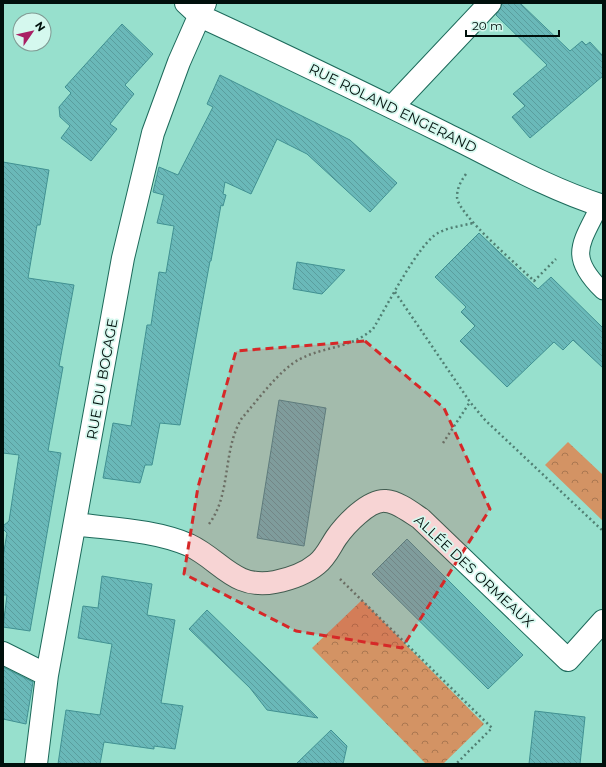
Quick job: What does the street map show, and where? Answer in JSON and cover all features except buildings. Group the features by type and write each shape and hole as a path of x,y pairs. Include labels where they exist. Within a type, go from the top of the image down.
{"street":[{"path":"392,107 490,3"},
{"name":"RUE ROLAND ENGERAND","path":"197,7 486,154 583,200 601,206"},
{"name":"RUE DU BOCAGE","path":"36,764 47,675 123,258 153,133 197,7"},
{"name":"ALLÉE DES ORMEAUX","path":"75,524 161,536 190,546 233,576 251,583 274,582 306,572 328,553 336,538 361,512 373,504 386,500 406,509 421,519 568,660 603,621"},
{"path":"3,653 47,675"}],"lane":[{"path":"601,206 580,245 579,255 583,267 592,280 603,291"}],"path":[{"path":"486,154 466,173 459,185 457,198 473,223 534,281 589,228"},
{"path":"190,546 205,530 219,507 232,443 236,428 242,418 288,366 309,355 352,344 363,338 372,330 424,245 436,234 473,223"},
{"path":"395,292 470,402 485,420 603,532"},
{"path":"443,443 470,402"},
{"path":"321,560 492,728 456,764"}],"highlighted area":[{"path":"365,341 444,408 490,509 402,648 296,631 184,574 198,487 236,351"}],"green space":[{"path":"568,442 603,475 603,521 545,465"},
{"path":"362,600 484,724 443,764 426,764 312,648"}]}
